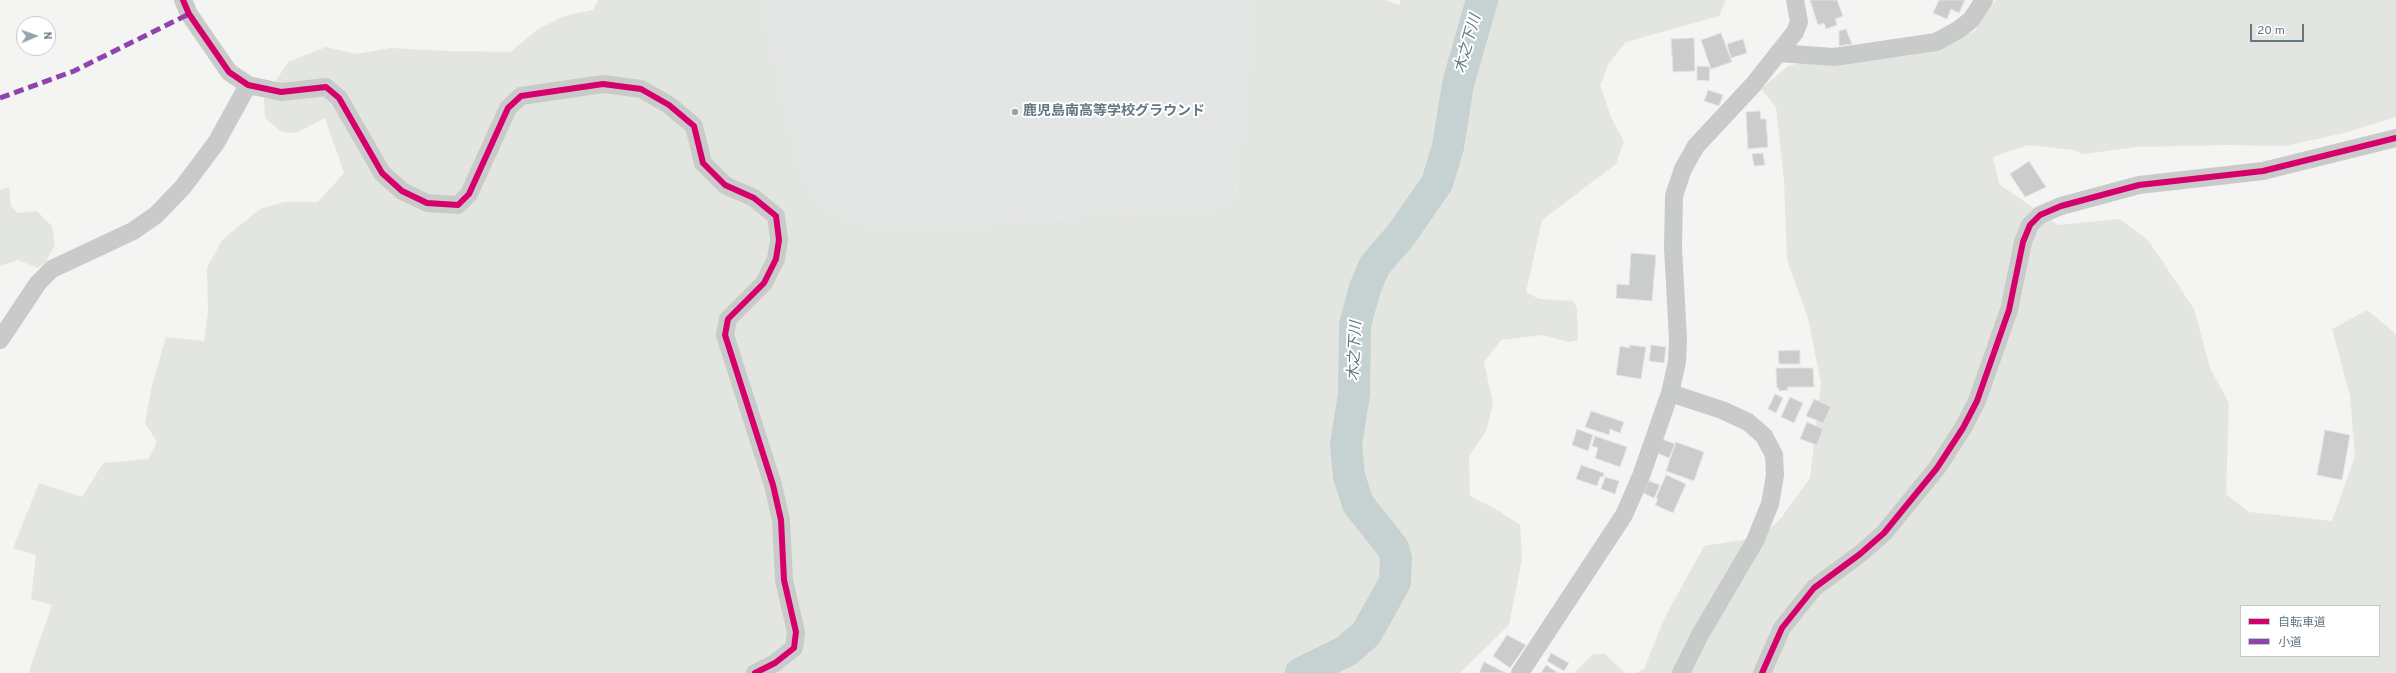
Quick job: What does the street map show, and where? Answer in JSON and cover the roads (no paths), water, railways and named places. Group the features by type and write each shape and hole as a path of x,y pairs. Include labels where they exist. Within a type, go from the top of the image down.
{"street":[{"path":"184,0 189,14 229,72 248,85 281,92 326,87 339,98 382,173 402,191 427,203 437,205 458,205 469,194 508,108 521,96 603,84 641,89 669,105 694,126 704,163 725,185 754,198 776,216 779,240 776,259 764,283 728,319 725,335 773,485 781,520 784,580 796,632 794,648 775,663 755,673"},
{"path":"1520,673 1624,515 1641,476 1670,393 1677,362 1678,339 1672,248 1674,196 1683,169 1696,146 1753,84 1795,32 1799,22 1795,0"},
{"path":"1778,53 1834,57 1936,42 1958,30 1971,20 1984,0"},
{"path":"0,340 38,283 52,269 133,232 156,215 178,193 209,153 248,85"},
{"path":"1762,673 1782,628 1814,588 1860,554 1884,533 1937,468 1963,428 1977,401 2009,310 2023,242 2030,225 2040,215 2061,206 2139,185 2263,171 2396,138"},
{"path":"1670,393 1722,410 1748,422 1764,436 1774,455 1775,475 1770,504 1755,540 1701,633 1681,673"}],"waterway":[{"name":"木之下川","path":"1301,673 1346,651 1366,634 1395,582 1396,558 1393,548 1358,504 1349,476 1346,445 1354,394 1355,325 1365,288 1375,265 1401,235 1437,183 1448,147 1458,84 1482,0"}],"place":[{"name":"鹿児島南高等学校グラウンド","path":"1015,112"}]}
